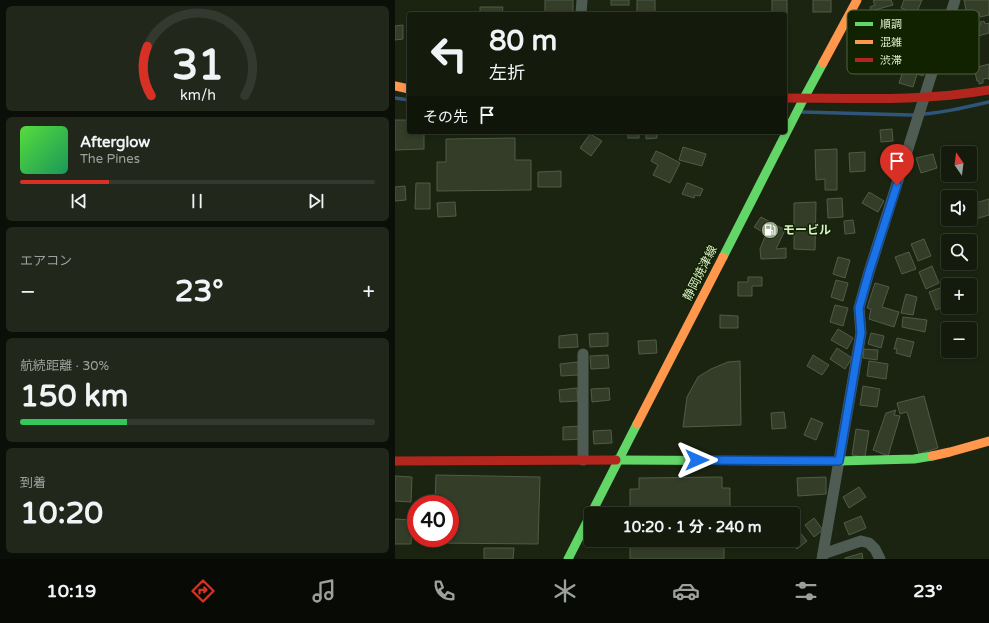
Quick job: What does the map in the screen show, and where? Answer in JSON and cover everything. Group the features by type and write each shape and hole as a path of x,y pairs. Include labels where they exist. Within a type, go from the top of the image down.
{"street":[{"path":"581,12 582,0"},
{"name":"静岡焼津線","path":"852,10 857,0"},
{"path":"952,10 955,0"},
{"name":"静岡焼津線","path":"787,131 847,18"},
{"path":"823,556 861,333 859,308 932,74"},
{"path":"395,86 407,89"},
{"path":"787,98 924,98 967,94 989,90"},
{"name":"静岡焼津線","path":"568,559 786,134"},
{"path":"583,354 583,460"},
{"path":"395,461 839,461 914,459 950,452 989,440"},
{"path":"823,556 861,541 869,543 875,549 880,559"}],"building":[{"path":"545,0 573,0 573,12 545,12"},
{"path":"611,0 629,0 629,5 611,5"},
{"path":"637,0 655,0 655,12 637,12"},
{"path":"772,0 787,0 787,12 772,12"},
{"path":"813,0 831,0 831,12 813,12"},
{"path":"891,0 893,5 871,10 870,7 875,5 873,1"},
{"path":"904,0 922,0 918,10 906,10 901,8"},
{"path":"964,0 989,0 989,15 980,17 979,10 966,10"},
{"path":"480,7 503,7 502,12 480,12"},
{"path":"984,21 985,24 989,23 989,33 979,36 979,26 981,25 980,22"},
{"path":"403,25 403,39 395,40 395,26"},
{"path":"989,64 989,78 983,79 983,83 979,84 975,74 979,74 979,67"},
{"path":"902,74 917,74 913,87 899,83"},
{"path":"395,120 407,120 407,134 424,134 424,149 395,150"},
{"path":"892,129 893,141 881,142 880,130"},
{"path":"590,134 602,141 591,156 580,148"},
{"path":"628,134 639,134 639,138 628,138"},
{"path":"646,134 657,134 657,138 646,139"},
{"path":"515,138 515,160 531,160 531,190 437,191 437,162 446,162 446,139"},
{"path":"683,147 706,154 702,166 679,160"},
{"path":"837,149 837,190 825,190 825,179 816,180 815,150"},
{"path":"656,151 680,163 670,183 653,175 658,165 651,161"},
{"path":"865,152 865,171 850,172 849,153"},
{"path":"933,154 937,168 921,173 916,158"},
{"path":"561,171 561,187 538,187 538,172"},
{"path":"416,183 430,183 430,209 415,209"},
{"path":"687,183 703,189 700,196 695,195 694,198 682,194"},
{"path":"405,186 406,200 395,201 395,187"},
{"path":"869,192 884,201 878,212 862,203"},
{"path":"842,198 843,217 828,218 827,199"},
{"path":"989,199 989,215 977,219 977,203"},
{"path":"455,202 456,216 438,217 437,203"},
{"path":"816,202 815,250 794,249 794,203"},
{"path":"761,217 785,230 776,249 786,248 786,258 761,259 760,249 766,234 754,227"},
{"path":"853,220 855,233 845,234 844,221"},
{"path":"924,239 931,256 918,261 911,244"},
{"path":"909,252 916,269 902,274 895,257"},
{"path":"838,257 850,260 845,278 833,274"},
{"path":"932,266 939,283 926,289 919,272"},
{"path":"748,277 762,277 762,286 752,286 752,296 738,296 738,282 748,282"},
{"path":"836,280 848,283 843,301 831,297"},
{"path":"875,283 889,287 882,307 899,312 894,327 869,319 871,309 867,308"},
{"path":"941,288 941,308 936,310 929,292"},
{"path":"906,294 917,297 913,315 901,313"},
{"path":"835,305 848,308 843,326 830,322"},
{"path":"720,315 738,316 738,328 720,328"},
{"path":"903,317 927,320 925,332 902,327"},
{"path":"838,329 853,338 847,349 831,340"},
{"path":"608,333 608,346 590,347 589,334"},
{"path":"871,333 884,336 881,348 868,344"},
{"path":"577,334 578,347 559,348 559,336"},
{"path":"897,338 914,342 910,357 896,353 897,349 894,349"},
{"path":"656,340 657,353 639,354 638,341"},
{"path":"837,348 852,358 845,369 830,359"},
{"path":"864,349 878,350 877,360 863,358"},
{"path":"608,355 609,368 591,369 590,356"},
{"path":"813,355 829,365 822,375 807,366"},
{"path":"740,361 741,425 683,427 687,397 698,377 711,369 728,362"},
{"path":"869,361 888,364 886,379 867,376"},
{"path":"578,362 579,375 561,376 560,364"},
{"path":"863,386 880,389 877,407 860,405"},
{"path":"577,388 578,401 560,402 559,390"},
{"path":"609,388 610,400 592,402 591,389"},
{"path":"924,396 938,448 919,454 907,412 900,414 897,403"},
{"path":"896,410 894,415 900,416 888,456 873,450 886,413"},
{"path":"784,412 786,428 772,429 771,413"},
{"path":"811,418 823,423 816,440 804,435"},
{"path":"581,426 582,439 563,440 563,427"},
{"path":"856,429 869,431 865,457 852,455"},
{"path":"611,430 612,443 594,444 593,431"},
{"path":"436,475 540,477 538,544 459,543 459,495 435,495"},
{"path":"395,476 412,477 411,495 407,495 407,502 395,501"},
{"path":"722,477 722,488 730,488 730,507 630,507 630,489 639,489 639,478"},
{"path":"826,477 826,494 798,496 797,478"},
{"path":"859,487 866,497 849,508 843,497"},
{"path":"861,516 866,528 849,535 844,523"},
{"path":"814,518 823,530 814,537 805,525"},
{"path":"395,519 407,520 407,544 395,544"},
{"path":"800,532 807,541 800,547"},
{"path":"630,547 724,547 724,559 630,559"},
{"path":"484,548 514,548 513,559 484,559"},
{"path":"862,553 863,559 845,559 845,558"}],"waterway":[{"path":"395,98 407,100"},
{"path":"802,112 911,115 940,112 989,102"}],"traffic: fast":[{"path":"787,131 823,63"},
{"path":"723,257 786,134"},
{"path":"568,559 637,424"},
{"path":"616,460 839,461 914,459 932,456"}],"traffic: slow":[{"path":"852,10 857,0"},
{"path":"823,63 847,19"},
{"path":"395,86 407,89"},
{"path":"637,424 723,257"},
{"path":"932,456 989,441"}],"traffic: jam":[{"path":"787,98 913,98 964,94 989,90"},
{"path":"395,461 616,460"}],"place":[{"name":"モービル","path":"770,230"}],"route":[{"path":"697,460 839,461 861,333 859,308 897,185"}]}
